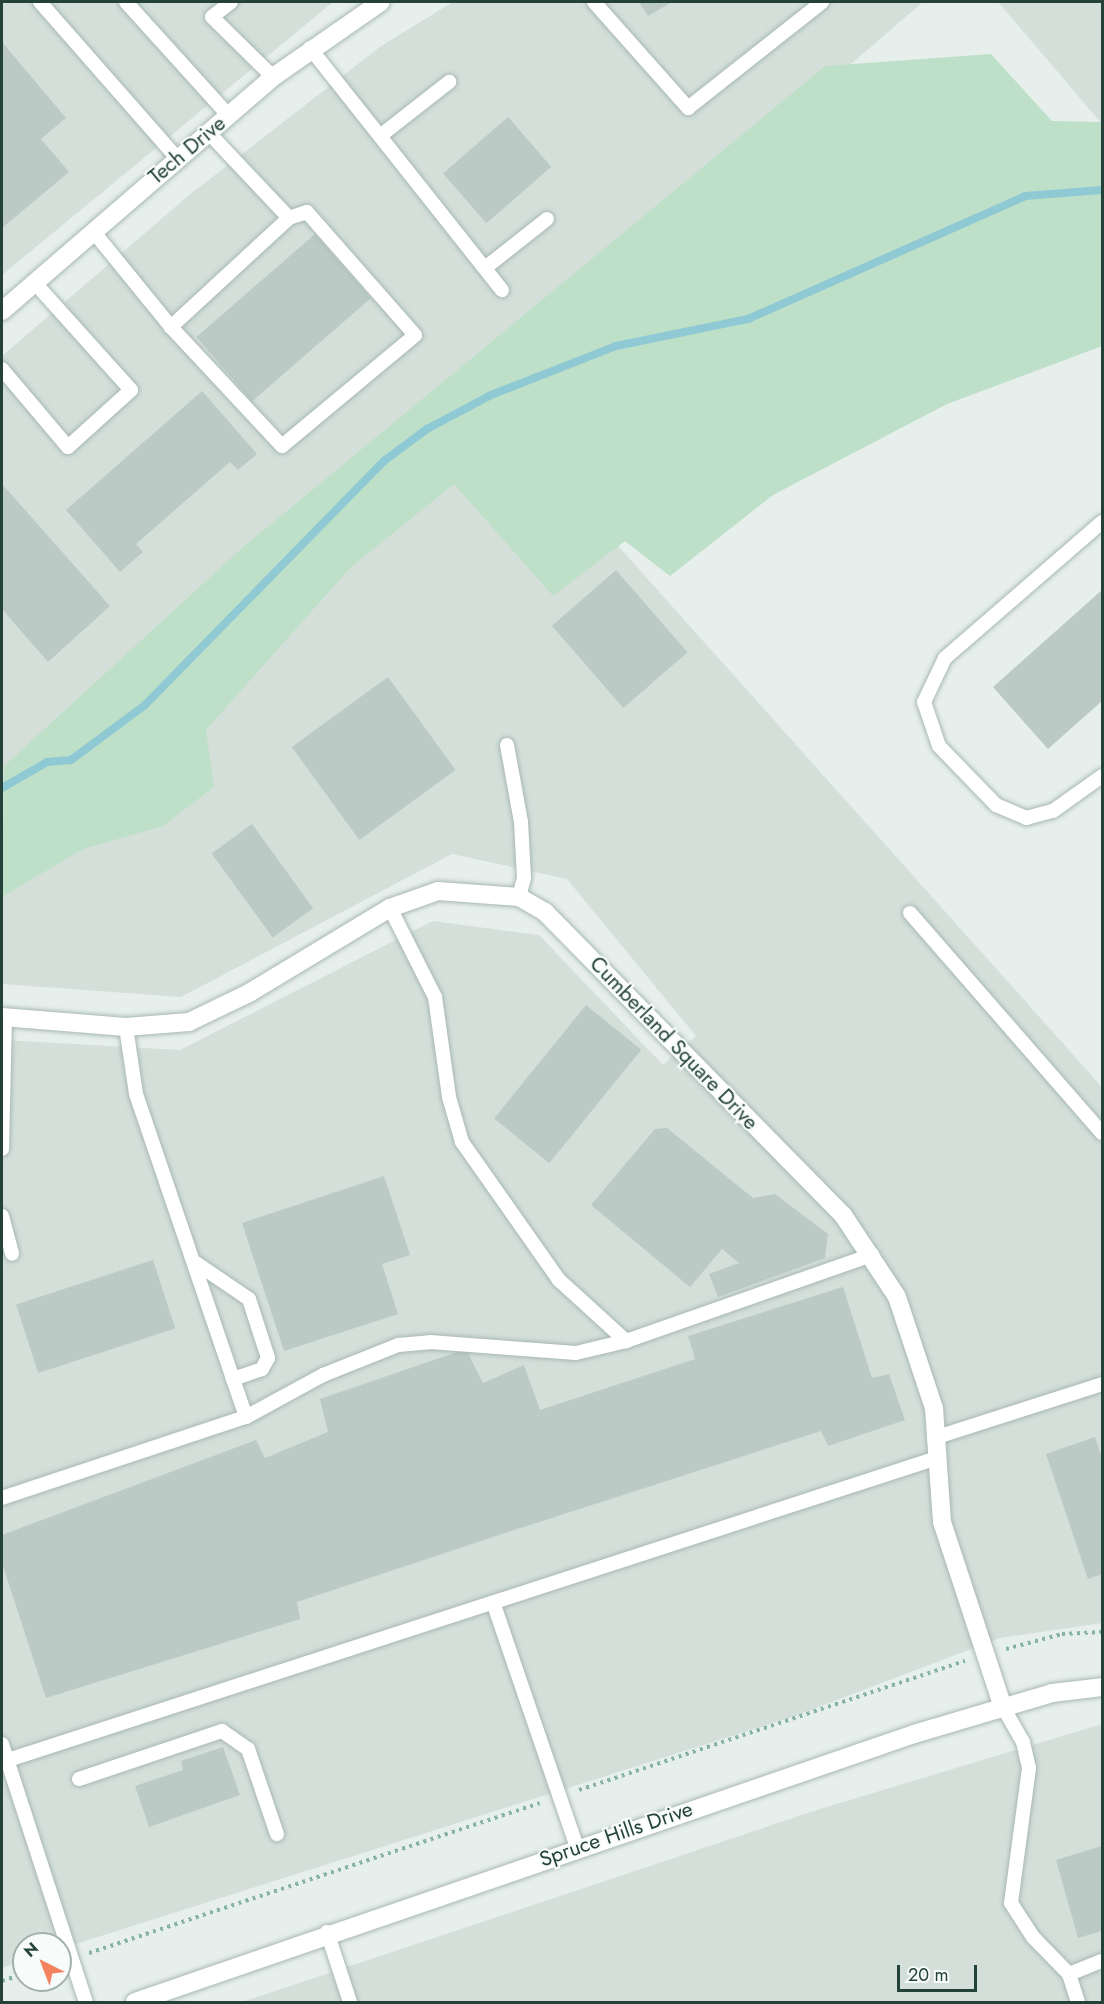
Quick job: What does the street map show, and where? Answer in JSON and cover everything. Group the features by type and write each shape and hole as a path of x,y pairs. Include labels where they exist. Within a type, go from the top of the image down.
{"street":[{"name":"Tech Drive","path":"2,310 273,77 310,48 381,2"},
{"path":"3,1018 126,1027 167,1026 211,1014 390,908 438,891 519,897"},
{"name":"Cumberland Square Drive","path":"519,897 573,939 843,1215 872,1255 911,1330 934,1408 934,1459 942,1522 1003,1707"},
{"name":"Spruce Hills Drive","path":"135,2002 327,1932 576,1847 1003,1707 1102,1687"}],"lane":[{"path":"40,2 177,158"},
{"path":"126,2 228,115"},
{"path":"231,2 212,16 273,77"},
{"path":"594,2 688,108 822,2"},
{"path":"310,48 502,290"},
{"path":"380,136 449,82"},
{"path":"208,132 289,218"},
{"path":"93,231 171,327 276,444 282,446 415,335 308,212 289,218 171,327"},
{"path":"485,268 548,219"},
{"path":"2,369 68,447 131,390 34,282"},
{"path":"1102,522 945,658 924,702 939,746 996,805 1026,818 1053,812 1102,776"},
{"path":"507,745 521,822 524,878 519,897"},
{"path":"390,908 435,997 449,1096 462,1142 559,1280 626,1341"},
{"path":"910,913 1102,1133"},
{"path":"2,1149 3,1018"},
{"path":"126,1027 136,1094 196,1263 246,1417"},
{"path":"2,1216 12,1254"},
{"path":"2,1498 246,1417 324,1375 398,1345 430,1342 568,1353 626,1341 872,1255"},
{"path":"196,1263 249,1299 262,1338 268,1358 262,1369 234,1379"},
{"path":"934,1438 1102,1384"},
{"path":"5,1762 494,1605 934,1459"},
{"path":"494,1605 576,1847"},
{"path":"1003,1707 1023,1742 1029,1768 1011,1903 1033,1937 1069,1974 1078,2002"},
{"path":"79,1779 222,1731 248,1749 277,1834"},
{"path":"2,1744 5,1762 86,2002"},
{"path":"327,1932 350,2002"},
{"path":"1069,1974 1102,1961"}],"shaded area":[{"path":"2,2 333,2 2,275"},
{"path":"453,2 923,2 476,387 1102,1087 1102,1623 1000,1638 795,1716 72,1945 72,1932 12,1932 12,1964 2,1968 2,1040 180,1050 433,921 539,935 663,1065 696,1036 567,879 452,854 181,997 2,984 2,356 188,196 381,46"},
{"path":"998,2 1102,2 1102,124"},
{"path":"1102,1724 1102,2002 242,2002 820,1809"}],"green space":[{"path":"991,54 1052,121 1102,122 1102,346 947,404 773,495 670,576 625,541 553,596 454,484 351,567 206,730 214,787 163,826 83,849 2,897 4,766 242,548 825,66"}],"building":[{"path":"639,2 672,2 648,16"},
{"path":"2,42 66,118 41,139 69,172 2,228"},
{"path":"508,117 551,167 486,223 443,173"},
{"path":"315,234 371,298 252,401 197,337"},
{"path":"202,391 257,454 238,470 230,462 136,544 143,552 120,572 66,510"},
{"path":"2,484 110,606 48,662 2,609"},
{"path":"616,570 688,652 623,708 552,626"},
{"path":"1102,590 1102,701 1048,749 993,687"},
{"path":"388,677 456,770 359,840 292,747"},
{"path":"252,824 313,908 273,938 212,853"},
{"path":"586,1005 641,1050 549,1163 494,1118"},
{"path":"667,1128 753,1198 775,1194 828,1234 825,1258 718,1297 709,1274 739,1263 722,1249 690,1287 591,1205 655,1129"},
{"path":"384,1176 410,1255 382,1264 398,1314 284,1351 242,1223"},
{"path":"153,1260 175,1328 38,1373 16,1304"},
{"path":"843,1287 872,1378 889,1374 905,1420 828,1446 821,1431 496,1536 297,1602 300,1619 46,1698 2,1563 2,1535 256,1440 265,1458 328,1432 320,1399 466,1349 483,1383 524,1365 540,1410 695,1359 688,1336"},
{"path":"1095,1437 1102,1458 1102,1574 1088,1579 1046,1454"},
{"path":"223,1747 240,1795 149,1827 135,1786 183,1770 181,1761"},
{"path":"1102,1846 1102,1931 1078,1938 1056,1860"}],"waterway":[{"path":"2,788 47,762 71,760 145,705 384,461 427,429 491,395 616,346 748,319 1025,196 1102,190"}]}
